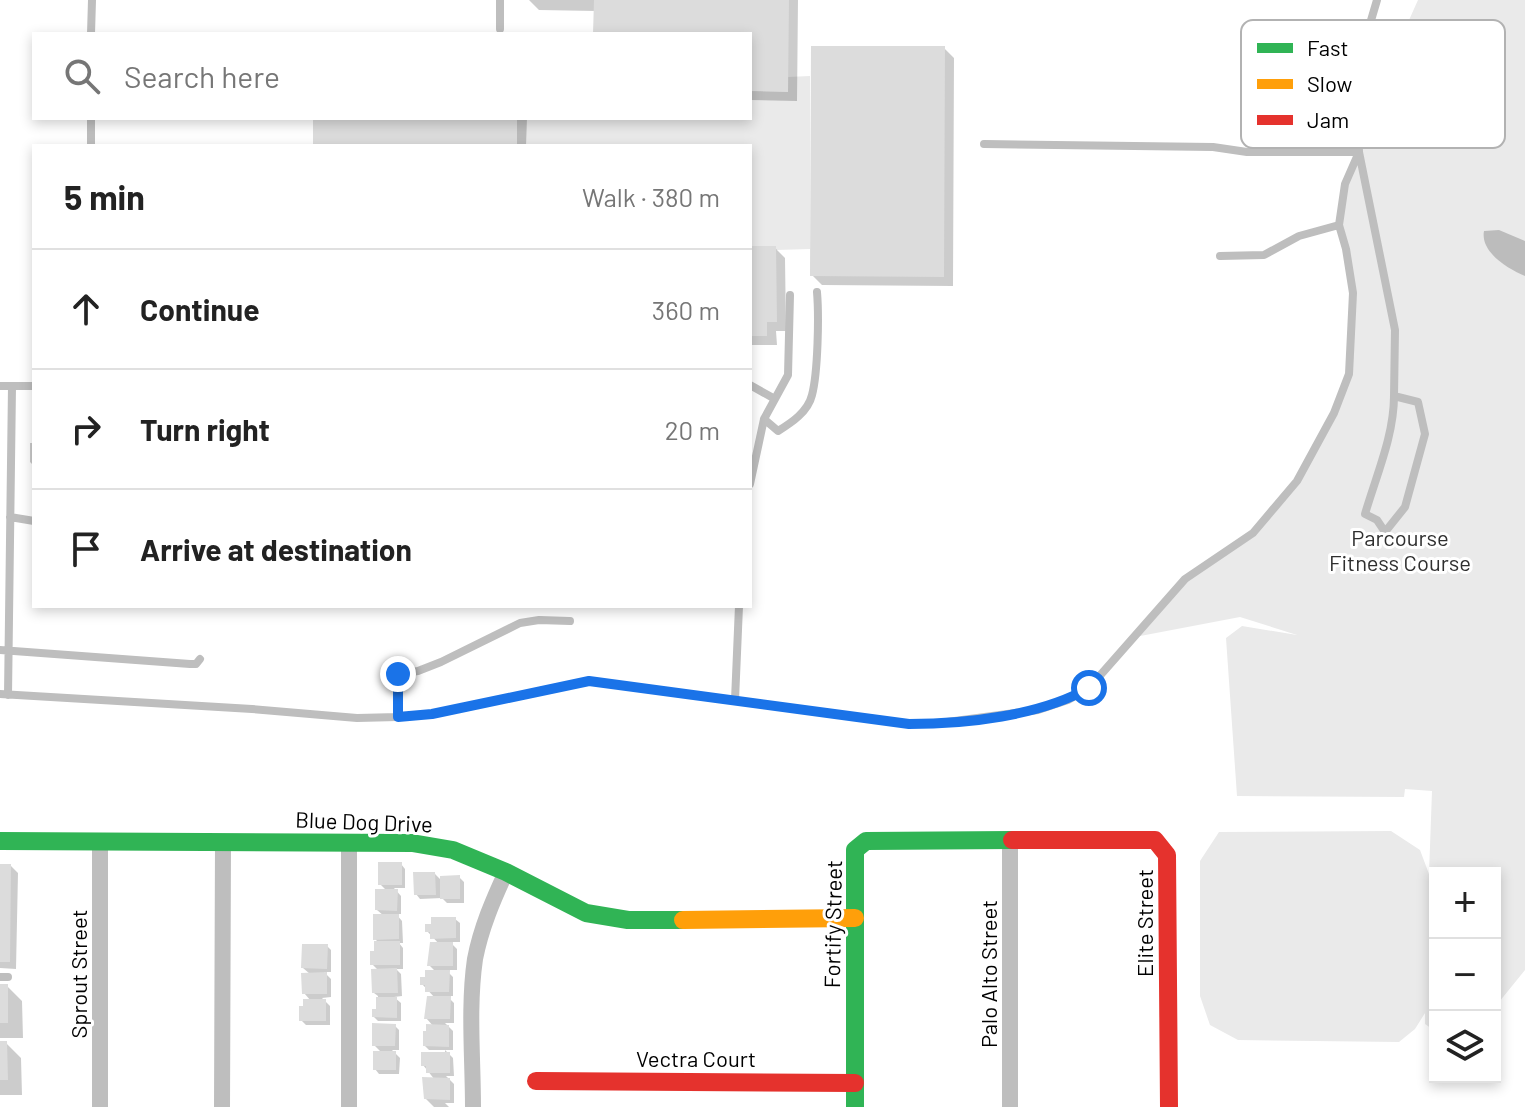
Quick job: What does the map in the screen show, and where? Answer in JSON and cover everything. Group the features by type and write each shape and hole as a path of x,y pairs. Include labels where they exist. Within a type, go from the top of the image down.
{"street":[{"name":"Elite Street","path":"1010,842 1155,840 1167,855 1169,1107"},
{"name":"Blue Dog Drive","path":"0,841 412,843 453,850 506,872 586,913 628,920 855,918"},
{"name":"Sprout Street","path":"100,841 100,1107"},
{"name":"Fortify Street","path":"855,1107 855,850 866,841 1010,842"},
{"path":"349,842 349,1107"},
{"name":"Palo Alto Street","path":"1010,842 1010,1107"},
{"path":"222,1107 223,843"},
{"path":"473,1107 475,960 486,917 506,872"},
{"name":"Vectra Court","path":"536,1081 855,1083"}],"lane":[{"path":"91,32 92,0"},
{"path":"500,0 500,29"},
{"path":"1371,20 1377,0"},
{"path":"91,120 91,144"},
{"path":"984,144 1359,152"},
{"path":"1359,148 1395,330 1394,396 1386,444 1365,514 1377,520 1385,532 1405,507 1425,434 1418,402 1394,396"},
{"path":"12,386 4,694 357,718 432,714 589,681 909,724 932,724 1038,710 1068,700 1089,688 1185,579 1253,533 1297,481 1318,445 1349,374 1353,293 1339,225 1345,184 1359,152"},
{"path":"1220,256 1264,255 1299,236 1339,225"},
{"path":"764,419 778,431 797,419 812,397 819,310 817,292"},
{"path":"752,475 764,419 788,375 790,295"},
{"path":"0,386 32,386"},
{"path":"752,386 775,399"},
{"path":"10,517 32,521"},
{"path":"735,700 739,608"},
{"path":"398,717 398,674 418,671 441,662 520,623 570,621"},
{"path":"5,651 190,664 196,664 200,659"}],"green space":[{"name":"Parcourse Fitness Course","path":"1418,0 1525,0 1525,970 1501,1000 1501,867 1429,867 1432,791 1405,789 1404,797 1237,796 1226,638 1242,626 1297,635 1240,617 1135,637 1185,579 1253,533 1297,481 1349,374 1353,293 1339,225 1345,184 1359,152 1363,148 1505,148 1505,20 1409,20"},
{"path":"810,76 810,249 776,250 776,246 752,246 752,144 517,144 517,120 752,120 752,91 788,92 788,77"},
{"path":"1391,831 1420,850 1429,874 1429,1027 1425,1024 1425,1013 1415,1029 1399,1042 1238,1040 1210,1025 1200,996 1200,861 1219,832"}],"shaded area":[{"path":"1499,230 1525,241 1525,276 1504,264 1486,246 1484,231"}],"building":[{"path":"594,0 789,0 788,92 752,91 752,32 593,32"},
{"path":"811,46 945,46 944,277 810,276"},
{"path":"313,120 517,120 517,144 313,144"},
{"path":"752,246 776,246 777,322 767,322 767,336 752,336"},
{"path":"378,862 402,862 402,885 378,885"},
{"path":"0,864 11,864 10,962 0,962"},
{"path":"413,872 435,872 436,895 414,895"},
{"path":"460,875 460,899 440,899 440,876"},
{"path":"375,889 398,889 397,911 375,910"},
{"path":"373,914 399,914 399,939 373,940"},
{"path":"431,917 456,917 456,938 430,939 430,932 425,932 425,924 431,924"},
{"path":"374,941 400,941 400,965 370,965"},
{"path":"430,942 453,942 453,966 427,966"},
{"path":"302,944 328,944 327,969 301,968"},
{"path":"397,968 398,993 372,993 371,969"},
{"path":"425,970 450,970 449,992 425,992 425,985 420,985 420,977 425,977"},
{"path":"327,972 327,994 302,994 301,973"},
{"path":"0,984 8,984 8,1023 0,1023"},
{"path":"427,996 451,996 450,1019 424,1019"},
{"path":"376,997 397,997 397,1018 372,1017"},
{"path":"303,999 326,999 326,1021 299,1021 299,1006 303,1006"},
{"path":"372,1023 396,1024 395,1046 372,1046"},
{"path":"426,1024 449,1025 449,1047 423,1046"},
{"path":"0,1041 7,1041 8,1080 0,1080"},
{"path":"373,1051 396,1051 396,1070 373,1070"},
{"path":"421,1052 450,1052 450,1073 426,1073 426,1066 421,1066"},
{"path":"422,1077 450,1078 450,1100 424,1099"}],"traffic: fast":[{"path":"855,1107 855,850 866,841 1012,840"},
{"path":"0,841 412,843 453,850 506,872 586,913 628,920 683,920"}],"traffic: slow":[{"path":"683,920 855,918"}],"traffic: jam":[{"path":"1012,840 1155,840 1167,855 1169,1107"},
{"path":"536,1081 855,1083"}],"route":[{"path":"398,674 398,717 432,714 589,681 909,724 932,724 1038,710 1068,700 1089,688"}]}
